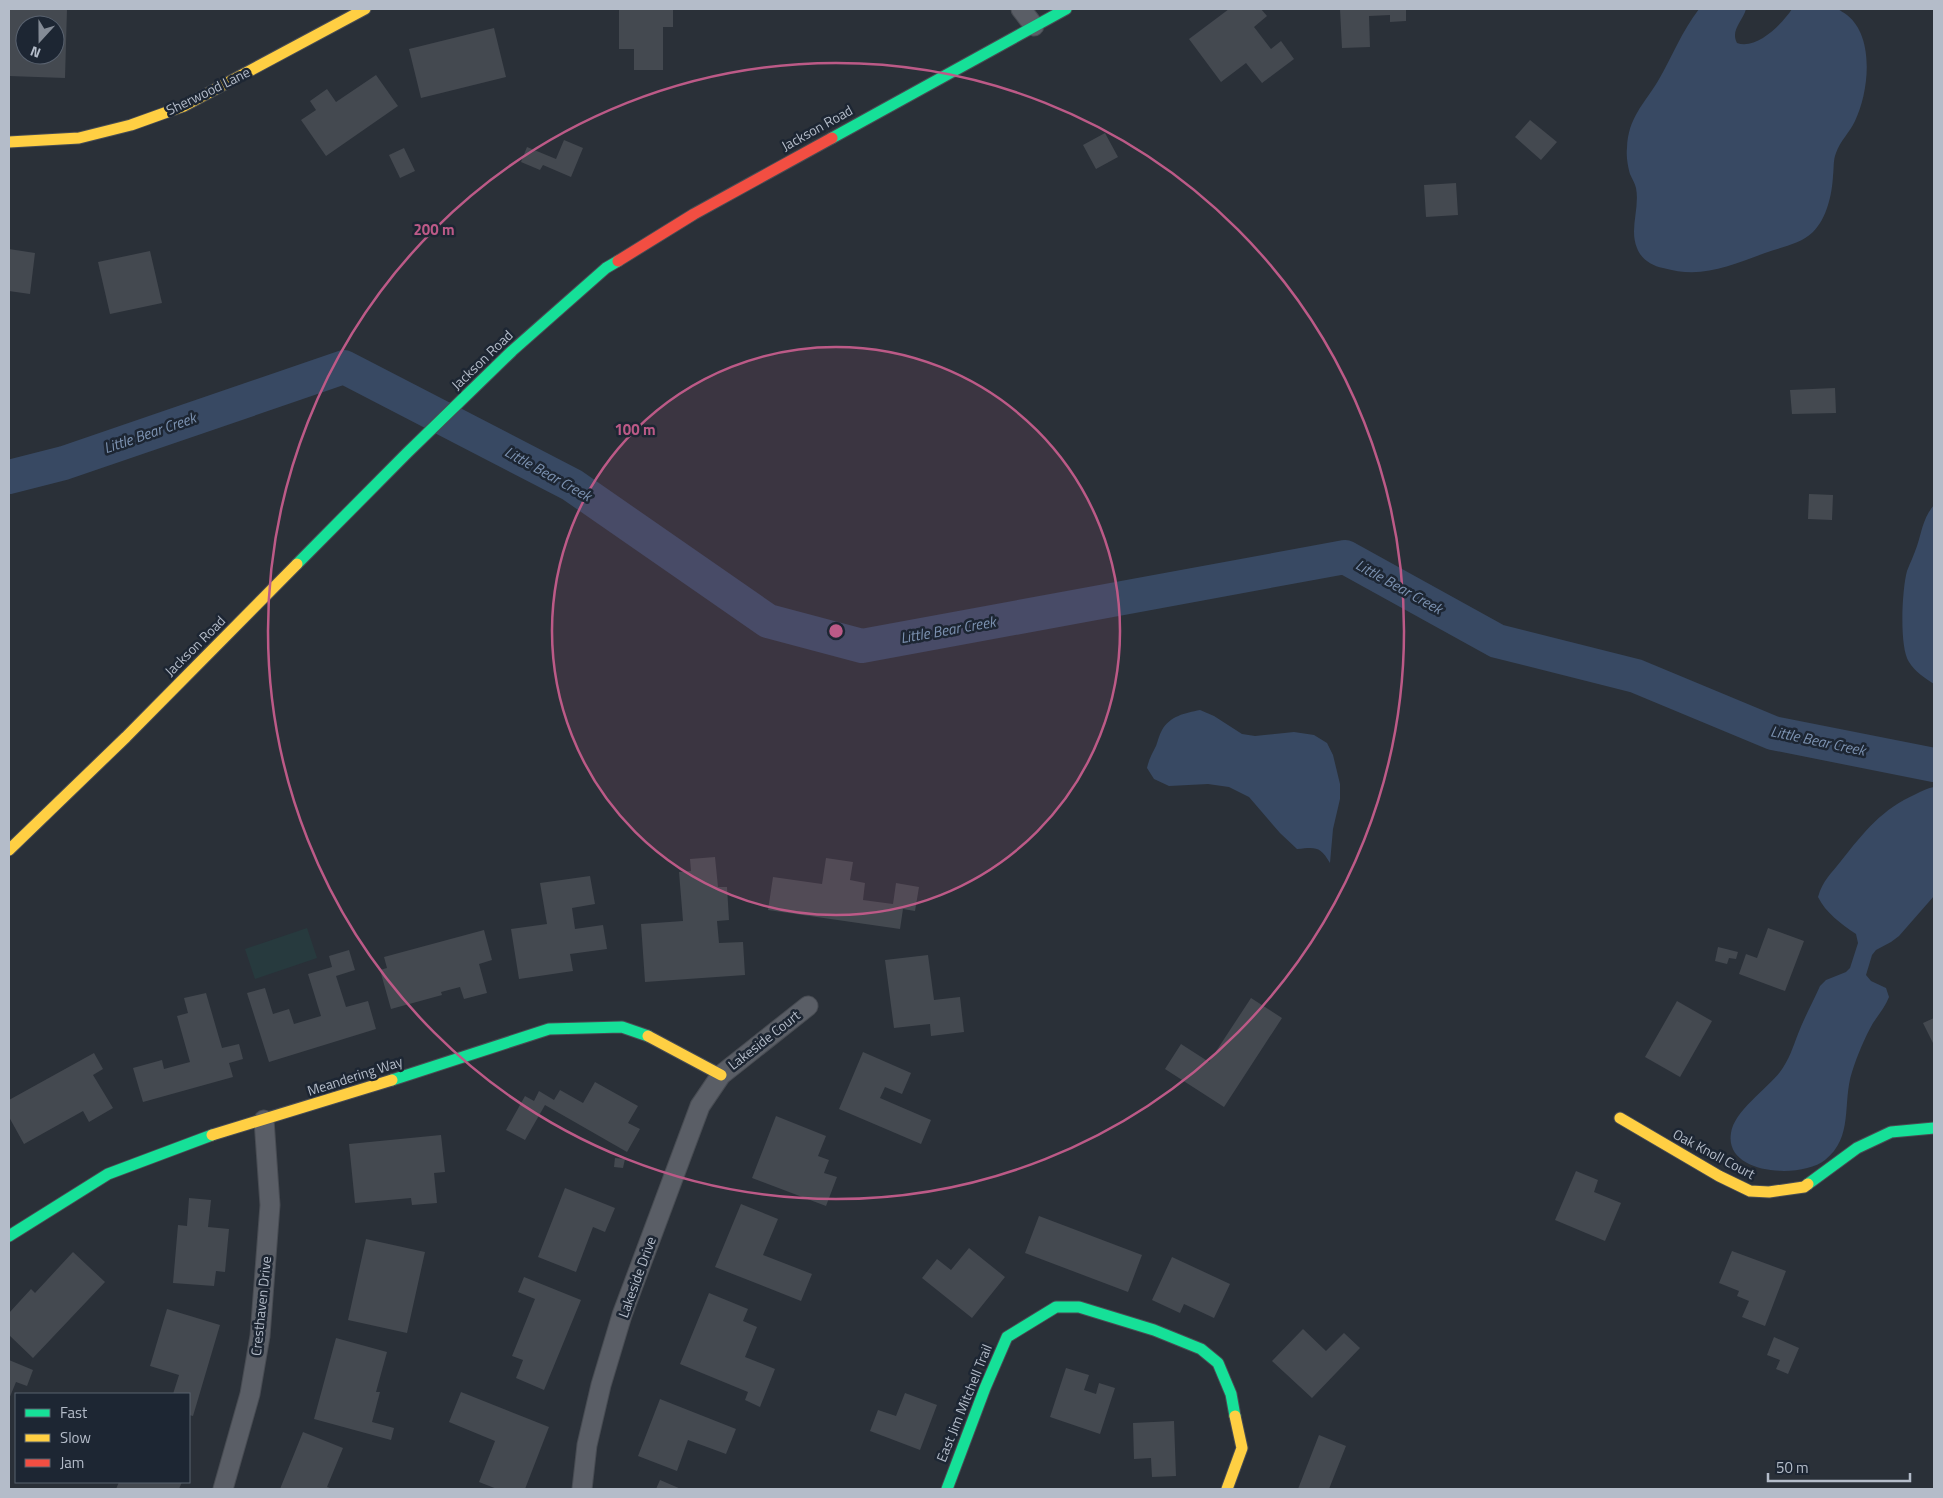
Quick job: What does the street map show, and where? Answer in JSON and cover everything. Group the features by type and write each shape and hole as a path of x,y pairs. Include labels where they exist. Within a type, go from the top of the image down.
{"street":[{"name":"Sherwood Lane","path":"9,142 78,138 131,125 184,106 365,9"},
{"path":"1022,9 1034,26"},
{"name":"Jackson Road","path":"9,850 126,737 407,453 526,338 606,268 694,214 1066,9"},
{"name":"Lakeside Court","path":"720,1075 808,1006"},
{"name":"Meandering Way","path":"9,1236 108,1174 198,1139 329,1100 549,1029 622,1027 652,1037 720,1075"},
{"name":"Lakeside Drive","path":"582,1489 587,1445 601,1385 622,1314 700,1106 720,1075"},
{"name":"Oak Knoll Court","path":"1620,1118 1750,1192 1769,1192 1804,1187 1857,1148 1891,1132 1934,1128"},
{"name":"Cresthaven Drive","path":"223,1489 250,1394 260,1336 270,1204 264,1120"},
{"name":"East Jim Mitchell Trail","path":"946,1489 1007,1337 1056,1307 1079,1306 1154,1330 1201,1349 1218,1363 1226,1380 1242,1448 1227,1489"}],"green space":[{"path":"307,928 317,958 255,979 245,949"}],"water":[{"path":"1699,9 1746,9 1735,34 1737,43 1745,44 1753,43 1768,34 1782,22 1792,9 1837,9 1847,15 1856,25 1866,51 1867,65 1864,95 1860,109 1853,125 1836,153 1828,205 1822,220 1813,232 1797,242 1715,270 1690,272 1655,266 1644,259 1639,252 1634,233 1637,196 1629,171 1627,151 1630,128 1642,104 1658,81 1682,35"},
{"path":"1934,505 1934,684 1917,672 1909,662 1904,644 1902,618 1907,571 1925,520"},
{"path":"1200,710 1214,716 1242,734 1255,736 1294,732 1314,735 1327,743 1333,755 1340,784 1340,799 1333,829 1330,863 1323,853 1317,849 1297,849 1280,833 1249,797 1229,787 1208,784 1169,786 1154,779 1147,768 1165,725 1183,714"},
{"path":"1934,787 1934,896 1899,936 1876,950 1872,955 1866,975 1871,981 1886,988 1889,997 1870,1028 1854,1066 1849,1084 1844,1130 1840,1141 1825,1160 1814,1166 1799,1170 1783,1171 1751,1165 1739,1158 1732,1147 1731,1133 1733,1125 1744,1109 1774,1079 1783,1067 1820,986 1826,980 1846,972 1850,968 1858,943 1856,934 1834,918 1821,903 1818,897 1822,886 1858,840 1883,814 1904,800"}],"building":[{"path":"10,9 67,9 65,78 9,76"},
{"path":"619,9 673,9 673,27 663,27 663,70 634,70 634,49 619,49"},
{"path":"1229,9 1261,9 1267,16 1254,27 1271,49 1281,41 1294,59 1262,83 1246,63 1221,82 1189,39"},
{"path":"1340,9 1406,9 1406,21 1390,22 1390,15 1369,16 1370,47 1342,48"},
{"path":"494,28 506,77 421,98 409,49"},
{"path":"376,75 398,106 326,156 301,120 316,110 310,101 327,89 336,102"},
{"path":"1530,120 1557,142 1541,160 1515,137"},
{"path":"1105,133 1118,157 1096,169 1083,145"},
{"path":"564,140 583,148 571,177 543,165 540,170 521,162 527,147 556,159"},
{"path":"404,148 415,171 400,178 389,155"},
{"path":"1456,183 1458,215 1426,217 1424,185"},
{"path":"9,249 35,253 30,294 9,291"},
{"path":"150,251 162,303 110,314 98,262"},
{"path":"1835,388 1836,413 1792,414 1790,390"},
{"path":"1809,494 1833,495 1832,520 1808,519"},
{"path":"715,857 718,887 727,887 729,920 717,921 719,943 743,942 745,975 645,982 641,924 683,921 679,872 691,871 690,859"},
{"path":"826,858 853,862 850,880 865,883 863,900 893,904 896,883 919,887 915,911 903,909 900,929 768,910 773,877 822,884"},
{"path":"590,876 595,904 572,908 575,929 603,925 607,949 570,954 573,971 519,979 511,929 547,924 540,883"},
{"path":"1768,928 1804,941 1785,991 1739,974 1746,954 1757,958"},
{"path":"484,930 492,960 479,964 487,993 464,999 460,987 441,992 442,995 391,1009 380,970 387,968 384,957"},
{"path":"1718,947 1738,952 1736,959 1729,958 1727,964 1715,961"},
{"path":"349,950 355,970 336,976 346,1007 368,1001 376,1029 269,1062 247,993 265,988 273,1014 289,1009 294,1024 321,1016 308,974 332,967 329,956"},
{"path":"928,955 934,1000 960,997 964,1032 931,1036 930,1024 894,1028 885,960"},
{"path":"206,993 222,1048 239,1044 243,1059 229,1063 233,1077 143,1102 133,1068 162,1060 164,1069 190,1062 177,1016 188,1013 184,998"},
{"path":"1251,998 1282,1018 1224,1107 1165,1069 1181,1044 1209,1062"},
{"path":"1677,1001 1712,1021 1680,1077 1645,1057"},
{"path":"1934,1018 1934,1045 1923,1023"},
{"path":"863,1052 911,1073 902,1094 885,1087 880,1098 931,1120 921,1144 839,1109"},
{"path":"94,1053 103,1069 93,1075 113,1108 89,1122 83,1111 24,1144 9,1117 9,1100"},
{"path":"595,1082 638,1106 628,1123 640,1129 627,1152 545,1105 525,1140 506,1130 525,1096 534,1101 539,1091 554,1100 560,1090 583,1103"},
{"path":"776,1116 826,1136 818,1156 829,1160 824,1173 837,1177 826,1206 752,1178"},
{"path":"441,1135 445,1172 434,1173 437,1203 412,1205 411,1198 355,1203 349,1144"},
{"path":"615,1158 625,1159 623,1168 614,1167"},
{"path":"1576,1171 1598,1180 1594,1192 1621,1203 1605,1241 1555,1220"},
{"path":"565,1188 615,1208 605,1232 593,1227 576,1272 538,1257"},
{"path":"189,1198 211,1200 208,1227 229,1229 225,1272 216,1271 214,1286 173,1283 178,1225 187,1226"},
{"path":"741,1204 778,1219 763,1255 812,1274 801,1301 715,1267"},
{"path":"1039,1216 1142,1255 1128,1292 1025,1253"},
{"path":"366,1239 425,1252 407,1333 348,1320"},
{"path":"969,1248 1005,1277 972,1318 922,1278 937,1259 951,1270"},
{"path":"1732,1251 1786,1271 1765,1326 1742,1317 1749,1301 1737,1296 1739,1291 1719,1283"},
{"path":"73,1252 105,1282 33,1358 9,1335 9,1313 31,1289 35,1293"},
{"path":"1172,1257 1230,1284 1214,1318 1184,1304 1180,1313 1152,1300"},
{"path":"524,1277 581,1300 544,1390 516,1378 523,1360 512,1356 535,1299 518,1292"},
{"path":"709,1293 748,1309 743,1321 757,1327 745,1357 775,1369 760,1407 745,1400 748,1392 680,1364"},
{"path":"167,1309 220,1325 193,1416 190,1415 190,1393 173,1393 179,1375 150,1366"},
{"path":"1303,1329 1326,1351 1344,1333 1360,1348 1312,1398 1272,1361"},
{"path":"1774,1337 1799,1348 1788,1374 1776,1369 1780,1360 1767,1355"},
{"path":"336,1338 387,1352 376,1392 380,1392 372,1422 394,1428 391,1440 314,1419"},
{"path":"9,1360 33,1370 27,1386 16,1382 9,1399"},
{"path":"1066,1368 1089,1375 1084,1390 1096,1394 1099,1383 1115,1388 1100,1434 1050,1417"},
{"path":"461,1392 549,1427 525,1489 497,1489 479,1482 495,1441 449,1422"},
{"path":"905,1393 937,1405 920,1450 870,1431 878,1410 896,1416"},
{"path":"660,1399 736,1429 726,1454 688,1440 677,1471 638,1456"},
{"path":"1174,1421 1176,1476 1152,1477 1151,1458 1134,1459 1133,1423"},
{"path":"303,1432 343,1448 327,1487 333,1489 280,1489"},
{"path":"1319,1435 1346,1446 1329,1489 1298,1489"},
{"path":"660,1480 681,1489 656,1489"},
{"path":"119,1483 182,1483 179,1489 116,1489"}],"waterway":[{"name":"Little Bear Creek","path":"9,477 64,463 344,367 572,485 768,621 862,646 1345,557 1497,641 1636,676 1773,733 1934,765"}],"traffic: fast":[{"path":"832,138 1066,9"},
{"path":"297,564 512,351 606,268 618,261"},
{"path":"392,1080 549,1029 622,1027 648,1036"},
{"path":"1808,1184 1857,1148 1891,1132 1934,1128"},
{"path":"9,1236 108,1174 212,1135"},
{"path":"947,1489 985,1388 1007,1337 1056,1307 1079,1307 1154,1330 1201,1349 1218,1363 1231,1394 1235,1416"}],"traffic: slow":[{"path":"9,142 79,138 131,125 184,106 365,9"},
{"path":"9,850 126,737 297,564"},
{"path":"648,1036 721,1075"},
{"path":"212,1135 392,1080"},
{"path":"1620,1118 1719,1176 1750,1191 1769,1192 1804,1187 1808,1184"},
{"path":"1227,1489 1242,1448 1235,1416"}],"traffic: jam":[{"path":"618,261 694,214 832,138"}]}
